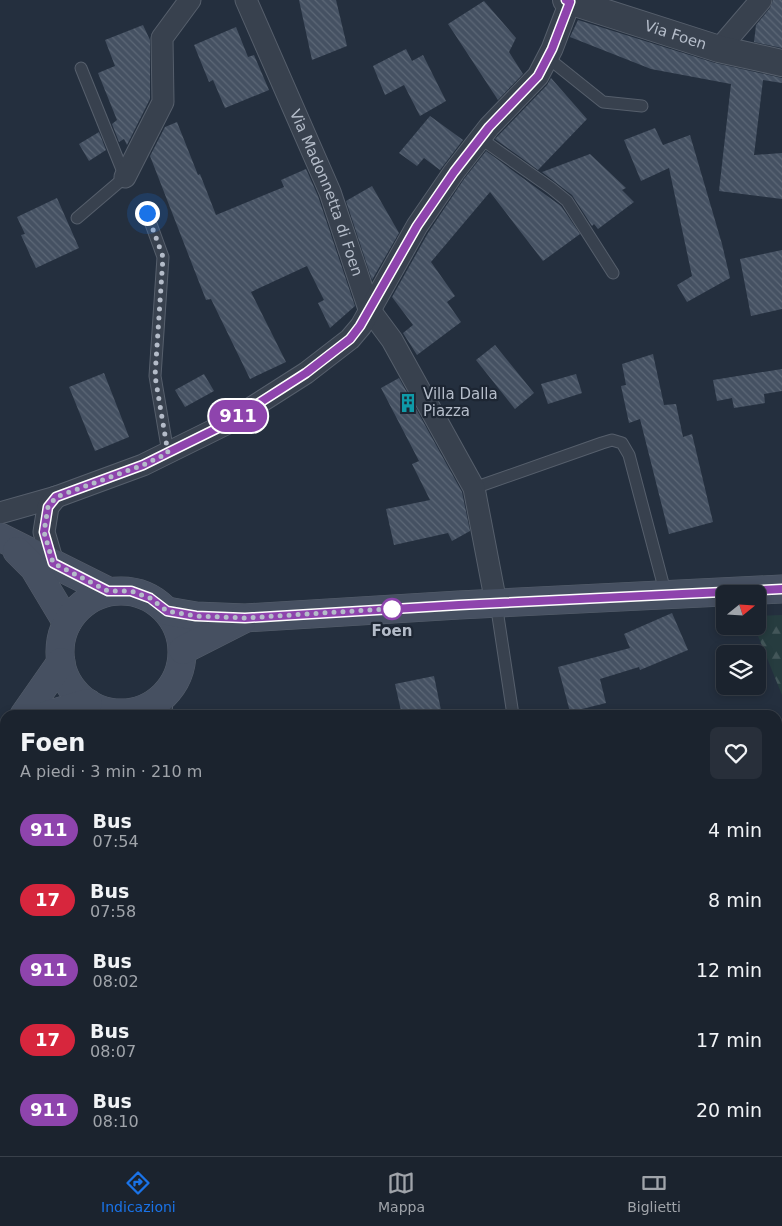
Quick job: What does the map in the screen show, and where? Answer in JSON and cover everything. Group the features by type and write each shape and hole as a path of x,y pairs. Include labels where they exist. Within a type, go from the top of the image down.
{"main road":[{"path":"0,537 108,591"},
{"path":"0,537 24,556 34,568 67,623"},
{"path":"167,611 196,616 245,618 782,589"},
{"path":"105,710 88,703 66,679 61,662 62,636 67,623 78,609 93,597 108,591 131,591 150,598 167,611 175,622 183,650 178,676 162,706 152,705 139,710"},
{"path":"183,650 245,618"},
{"path":"27,710 61,662"},
{"path":"65,710 88,703"}],"street":[{"path":"125,178 163,102 162,38 190,0"},
{"name":"Via Madonnetta di Foen","path":"246,0 330,192 369,309 392,340 474,488 496,603"},
{"path":"719,49 761,0"},
{"name":"Via Foen","path":"0,513 56,497 143,465 168,453 226,424 306,373 350,339 360,326 417,226 454,172 480,138 538,76 548,58 568,1 719,49 782,63"},
{"path":"53,563 44,532 48,507 56,497"}],"lane":[{"path":"548,58 602,102 642,106"},
{"path":"77,218 125,178 80,68"},
{"path":"480,138 567,201 613,273"},
{"path":"147,213 163,257 155,376 168,453"},
{"path":"474,488 602,443 612,440 622,442 629,455 666,595"},
{"path":"496,603 512,710"}],"green space":[{"path":"782,615 782,695 766,656 766,645 762,645 758,635 766,635 766,616"}],"building":[{"path":"299,0 336,0 347,46 312,60"},
{"path":"773,0 782,0 782,48 754,42 756,25 770,8"},
{"path":"484,1 516,38 509,52 523,74 498,100 448,24"},
{"path":"578,20 715,63 782,78 782,83 763,80 754,155 782,153 782,199 719,191 731,84 651,69 570,37"},
{"path":"143,25 150,40 150,99 127,145 124,139 119,142 112,124 117,120 98,73 115,66 105,40"},
{"path":"236,27 248,57 254,55 269,90 225,108 213,80 209,82 194,45"},
{"path":"406,49 412,61 423,55 446,101 420,116 404,85 385,95 373,66"},
{"path":"551,78 587,119 538,170 495,139 547,85"},
{"path":"430,116 463,140 440,170 424,158 417,166 399,153"},
{"path":"177,122 216,215 284,187 281,180 306,169 318,196 355,306 330,328 318,303 324,300 307,266 251,292 286,362 250,379 211,299 206,300 150,156 165,127"},
{"path":"655,128 663,145 690,135 730,278 687,302 677,285 692,276 669,168 641,181 624,140"},
{"path":"99,132 106,150 89,161 79,144"},
{"path":"486,151 561,206 580,234 543,261 490,192 431,262 455,296 447,302 461,322 417,355 403,333 413,325 392,297 428,233 464,179"},
{"path":"590,154 626,188 622,190 634,202 598,229 594,224 592,226 572,195 542,172"},
{"path":"372,186 399,233 372,280 346,201"},
{"path":"57,198 79,248 36,268 21,235 25,234 17,217"},
{"path":"782,250 782,309 751,316 740,259"},
{"path":"495,345 534,393 515,409 476,360"},
{"path":"653,354 664,405 676,404 683,437 692,434 713,522 669,534 640,419 629,423 621,386 626,385 622,364"},
{"path":"782,369 782,391 764,394 765,403 734,408 732,398 717,401 713,380"},
{"path":"104,373 129,437 95,451 69,387"},
{"path":"204,374 214,391 185,407 175,390"},
{"path":"576,374 582,393 548,404 541,384"},
{"path":"399,378 462,492 470,531 452,541 448,533 394,545 386,509 430,500 412,464 419,461 381,388"},
{"path":"672,613 688,650 640,670 639,667 600,679 606,703 578,710 569,710 558,667 630,648 624,634"},
{"path":"434,676 441,710 401,710 395,684"}],"bus line":[{"name":"911","path":"566,0 570,2 552,49 538,76 489,127 454,172 417,226 360,326 350,339 306,373 226,424 143,465 56,497 48,507 44,532 53,563 108,591 131,591 150,598 167,611 196,616 245,618 782,589"}],"place":[{"name":"Villa Dalla Piazza","path":"408,403"},
{"name":"Foen","path":"392,609"}],"route":[{"path":"147,213 163,257 155,376 168,453 143,465 56,497 48,507 44,532 53,563 108,591 131,591 150,598 167,611 196,616 245,618 401,608 392,609"}]}
